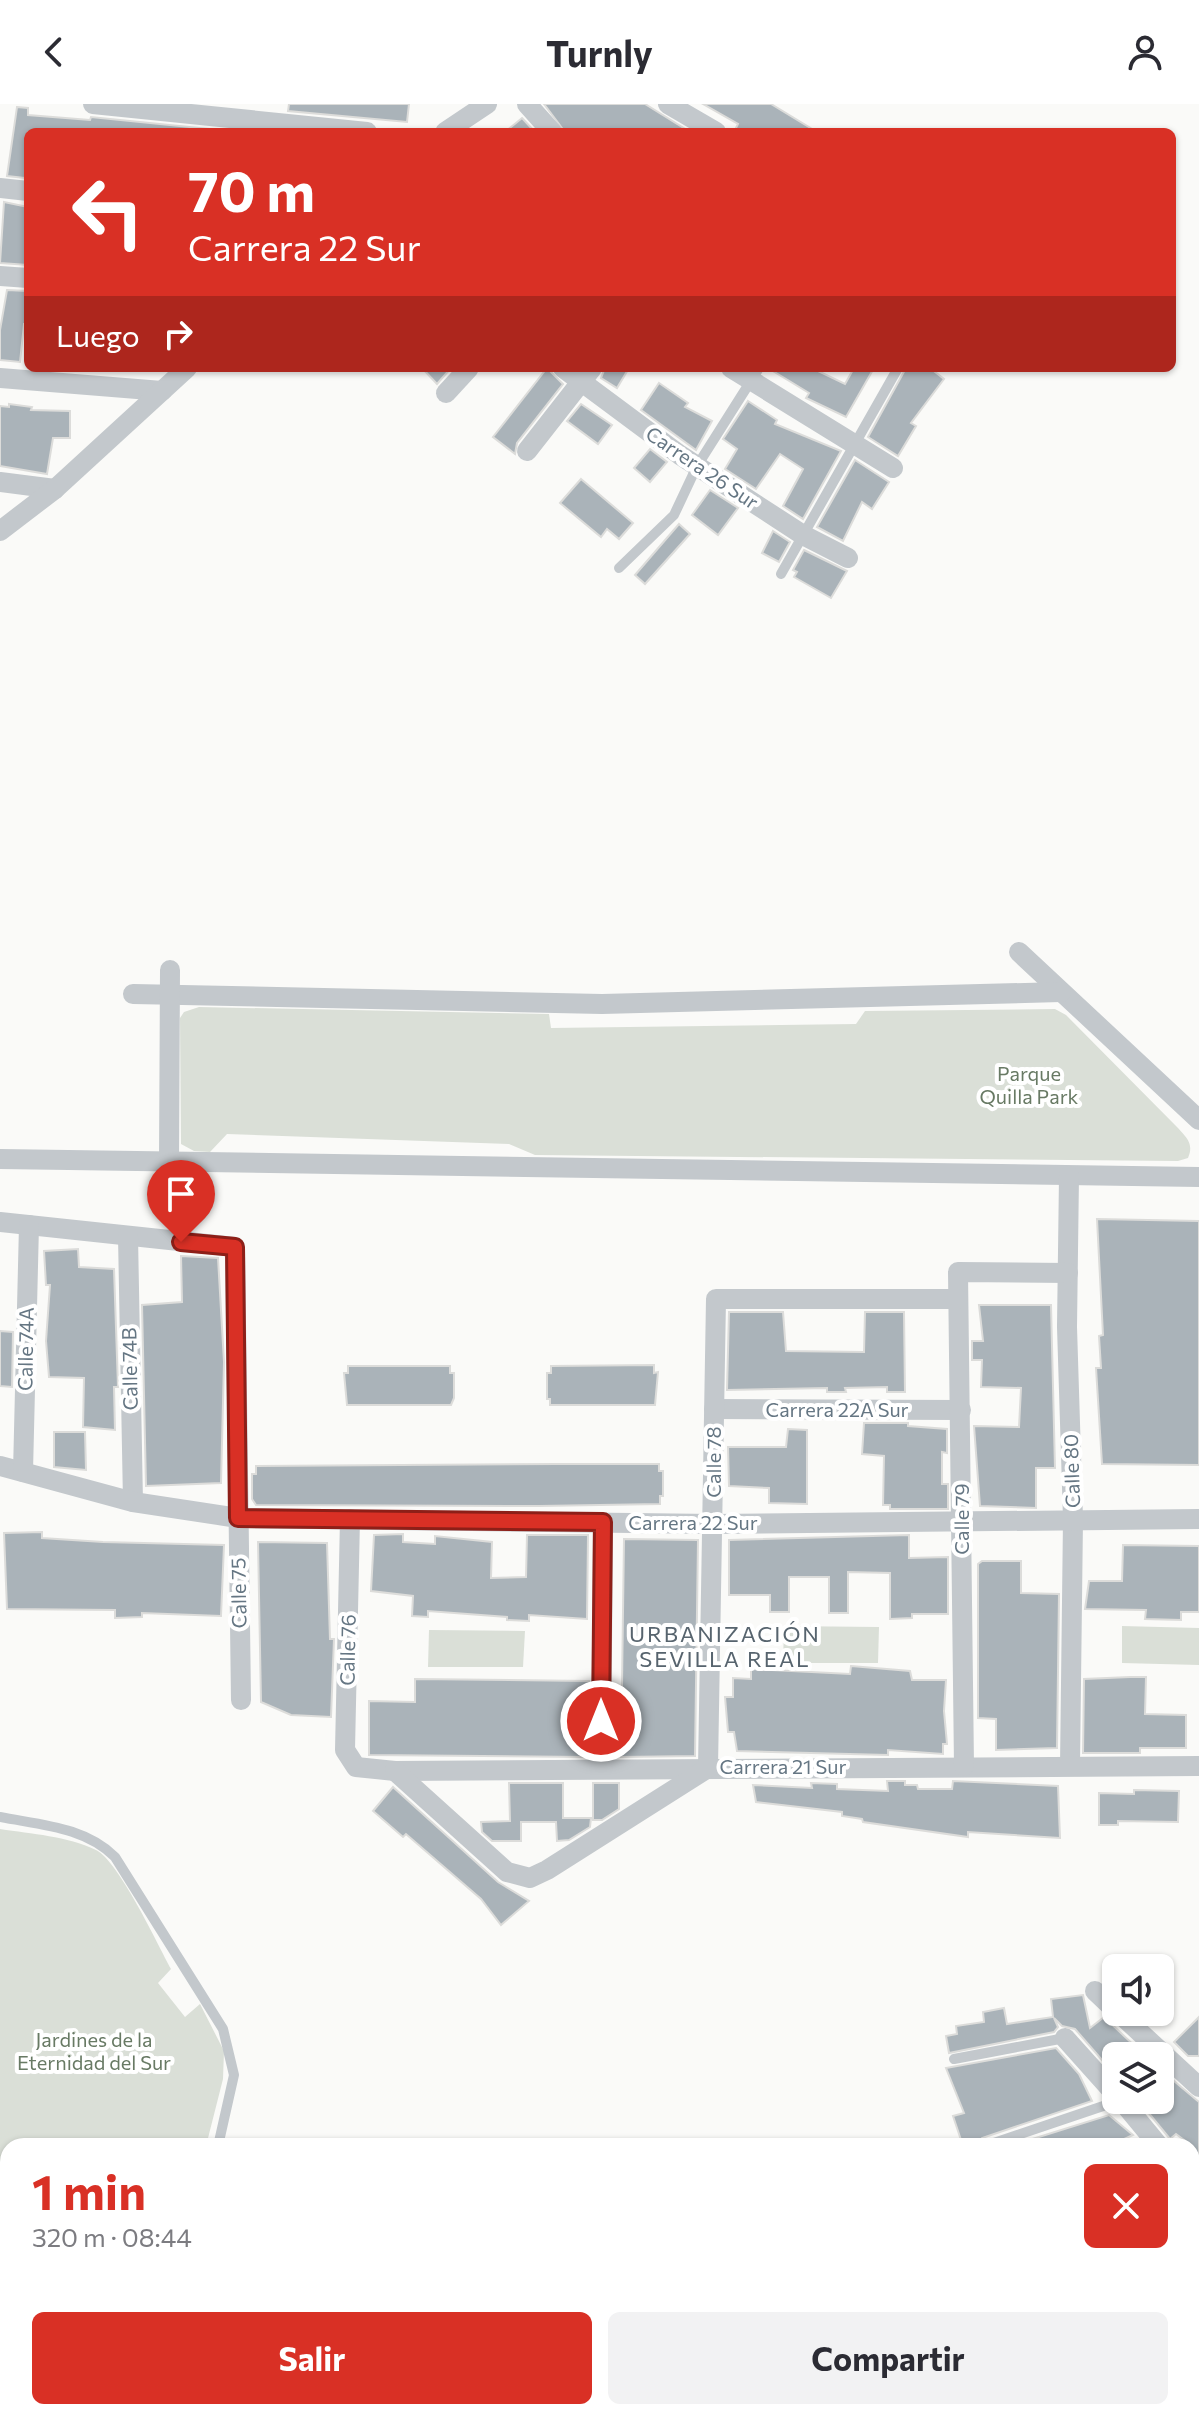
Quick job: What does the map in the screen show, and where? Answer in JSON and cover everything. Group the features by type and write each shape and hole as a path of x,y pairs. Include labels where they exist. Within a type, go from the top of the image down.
{"street":[{"path":"93,104 327,128"},
{"path":"454,120 487,104"},
{"path":"527,104 548,128"},
{"path":"668,104 709,128"},
{"path":"0,188 24,191"},
{"path":"0,276 24,278"},
{"path":"0,531 55,489 183,372"},
{"path":"446,393 465,372"},
{"path":"755,374 853,444 893,468"},
{"path":"527,451 588,376"},
{"name":"Carrera 26 Sur","path":"588,376 697,466 803,535 848,558"},
{"path":"0,378 162,391"},
{"path":"0,482 55,489"},
{"path":"1019,952 1199,1120"},
{"path":"169,1162 170,970"},
{"path":"133,994 602,1004 1061,992"},
{"path":"0,1159 1199,1177"},
{"name":"Calle 80","path":"1069,1176 1073,1519 1070,1766"},
{"path":"0,1222 128,1236"},
{"name":"Calle 74A","path":"23,1472 29,1225"},
{"name":"Calle 75","path":"128,1236 235,1247 241,1700"},
{"name":"Calle 74B","path":"128,1236 133,1502"},
{"name":"Calle 79","path":"964,1766 958,1272 1068,1273"},
{"name":"Calle 78","path":"708,1768 716,1299 958,1299"},
{"name":"Carrera 22A Sur","path":"714,1409 961,1410"},
{"name":"Carrera 22 Sur","path":"0,1466 133,1502 238,1518 714,1524 1199,1519"},
{"name":"Calle 76","path":"350,1519 345,1750 356,1767 367,1770"},
{"path":"601,1769 603,1522"},
{"name":"Carrera 21 Sur","path":"367,1770 1199,1766"},
{"path":"395,1771 507,1872 530,1878 708,1768"},
{"path":"1095,1991 1102,1997"},
{"path":"1134,2026 1197,2081"},
{"path":"1065,2038 1102,2079"},
{"path":"1133,2114 1152,2138"}],"lane":[{"path":"781,574 896,372"},
{"path":"619,568 674,515 697,466 755,374"},
{"path":"0,1817 75,1832 98,1840 115,1857 223,2029 234,2075 220,2138"},
{"path":"954,2059 1065,2038"},
{"path":"1009,2138 1102,2106"}],"green space":[{"name":"Parque Quilla Park","path":"199,1007 549,1014 551,1028 856,1024 865,1011 1055,1009 1066,1015 1178,1128 1189,1142 1190,1153 1188,1158 1178,1161 535,1155 509,1144 227,1134 210,1152 194,1151 181,1144 180,1018 184,1012"},
{"path":"784,1626 879,1627 878,1663 783,1663"},
{"path":"1122,1626 1199,1628 1199,1665 1122,1663"},
{"path":"429,1630 525,1631 523,1667 428,1667"},
{"name":"Jardines de la Eternidad del Sur","path":"0,1829 73,1842 96,1850 105,1857 126,1886 171,1969 158,1983 185,2017 200,2004 224,2051 223,2079 208,2138 0,2138"}],"building":[{"path":"289,104 409,104 407,122 288,111"},
{"path":"544,104 645,104 684,128 562,128"},
{"path":"703,104 771,104 810,128 736,128 738,124"},
{"path":"17,107 28,108 28,115 90,120 91,117 200,128 24,128 24,178 7,176"},
{"path":"522,118 531,128 510,128"},
{"path":"4,202 24,206 24,265 0,263"},
{"path":"7,290 24,291 20,362 0,360 0,330"},
{"path":"426,372 448,372 437,384"},
{"path":"544,372 551,372 563,384 517,443 515,454 493,437"},
{"path":"603,372 627,372 617,388 601,378"},
{"path":"775,372 820,372 845,384 852,372 872,372 846,417 806,398 809,393"},
{"path":"904,372 935,372 944,379 911,423 916,426 898,456 868,437"},
{"path":"659,383 688,403 685,407 712,421 696,450 641,410"},
{"path":"748,401 777,420 775,424 841,451 803,519 783,506 803,469 780,454 756,489 725,469 737,449 723,439"},
{"path":"9,404 32,407 31,410 70,411 70,438 53,438 47,474 0,466 0,406 9,407"},
{"path":"581,404 612,425 598,444 567,421"},
{"path":"650,449 667,462 650,482 634,468"},
{"path":"855,460 889,482 872,509 862,502 843,541 817,527"},
{"path":"581,479 633,523 619,539 607,529 601,537 560,503"},
{"path":"710,490 738,508 718,535 692,515"},
{"path":"679,524 690,534 645,584 635,575"},
{"path":"773,531 790,542 779,562 762,553"},
{"path":"804,550 847,571 831,598 794,577 797,572 793,570"},
{"path":"1097,1219 1199,1221 1199,1465 1102,1464 1096,1368 1101,1368 1099,1336 1103,1335"},
{"path":"78,1249 79,1267 114,1269 118,1387 114,1387 115,1430 83,1427 84,1378 49,1377 46,1341 50,1285 46,1285 44,1251"},
{"path":"181,1256 218,1258 224,1362 221,1483 146,1486 142,1305 182,1302"},
{"path":"979,1305 1051,1305 1055,1468 1036,1468 1036,1508 980,1506 974,1426 1019,1427 1021,1388 981,1387 982,1360 972,1360 972,1341 983,1341"},
{"path":"729,1312 783,1312 786,1351 864,1352 865,1312 904,1312 905,1392 887,1392 887,1387 845,1388 846,1392 827,1392 827,1388 727,1390"},
{"path":"0,1331 13,1332 12,1387 0,1386"},
{"path":"654,1365 654,1373 658,1372 655,1405 550,1405 550,1399 547,1399 547,1373 551,1373 551,1366"},
{"path":"348,1366 450,1366 450,1373 454,1373 454,1398 451,1405 347,1405 344,1373 348,1373"},
{"path":"864,1423 908,1423 908,1426 947,1429 947,1453 942,1452 942,1484 948,1484 948,1509 890,1509 890,1505 883,1505 884,1456 862,1454"},
{"path":"788,1429 807,1430 807,1504 769,1503 769,1488 729,1486 728,1447 786,1447"},
{"path":"54,1432 85,1432 86,1470 54,1467"},
{"path":"659,1464 659,1471 663,1471 660,1504 256,1505 252,1499 252,1474 256,1474 256,1466"},
{"path":"42,1532 42,1538 224,1545 221,1616 142,1613 142,1617 115,1618 115,1610 7,1609 4,1533"},
{"path":"403,1534 403,1542 435,1544 435,1536 492,1542 491,1578 526,1577 527,1535 588,1535 587,1619 529,1615 529,1621 507,1620 507,1617 428,1611 428,1617 412,1616 413,1596 371,1591 374,1535"},
{"path":"909,1535 909,1558 948,1557 948,1614 912,1614 912,1618 890,1619 890,1573 848,1572 848,1613 829,1613 829,1577 789,1577 789,1612 770,1612 770,1595 729,1595 729,1540"},
{"path":"624,1539 698,1540 695,1756 621,1757"},
{"path":"258,1542 327,1543 330,1639 334,1639 331,1717 291,1715 261,1702"},
{"path":"1123,1545 1199,1546 1199,1612 1181,1612 1181,1620 1145,1619 1146,1610 1085,1609 1089,1581 1122,1581"},
{"path":"982,1561 1021,1561 1021,1593 1059,1594 1057,1748 996,1750 996,1719 978,1718 978,1564"},
{"path":"851,1666 910,1671 912,1680 946,1680 944,1711 947,1744 943,1744 943,1754 888,1750 888,1755 737,1751 734,1732 728,1732 725,1697 733,1697 733,1678 751,1679 751,1669 850,1674"},
{"path":"1146,1677 1145,1714 1186,1715 1186,1748 1140,1748 1140,1753 1083,1753 1084,1679"},
{"path":"415,1679 589,1681 585,1757 369,1755 369,1701 415,1702"},
{"path":"887,1781 905,1781 905,1785 917,1785 918,1789 952,1789 953,1781 1058,1786 1060,1838 968,1832 968,1837 863,1822 862,1819 842,1816 842,1812 756,1802 753,1785 812,1788 811,1783 837,1784 837,1789 888,1791"},
{"path":"509,1783 563,1783 563,1818 591,1818 590,1827 569,1840 557,1841 556,1822 521,1822 521,1841 492,1841 482,1832 481,1822 510,1821"},
{"path":"593,1783 619,1783 619,1809 602,1820 593,1820"},
{"path":"393,1787 498,1882 529,1901 501,1925 481,1899 406,1834 403,1837 373,1811"},
{"path":"1134,1790 1179,1791 1178,1822 1118,1821 1118,1825 1099,1825 1099,1793 1134,1794"},
{"path":"1083,1995 1090,2028 1102,2019 1102,2026 1114,2026 1131,2042 1102,2042 1102,2060 1075,2029 1062,2026 1054,2018 1058,2027 1054,2032 949,2053 946,2036 957,2034 956,2026 984,2022 983,2012 1004,2008 1007,2024 1053,2017 1051,1999"},
{"path":"1199,2017 1199,2056 1188,2056 1174,2042"},
{"path":"1056,2048 1079,2074 1092,2101 982,2138 960,2138 953,2116 964,2113 946,2068"},
{"path":"1174,2081 1199,2102 1199,2138 1181,2138 1176,2134 1169,2138 1149,2114 1174,2114"},
{"path":"1109,2115 1133,2135 1126,2138 1036,2138"}],"district":[{"name":"URBANIZACIÓN SEVILLA REAL","path":"725,1646"}],"route":[{"path":"181,1242 235,1247 238,1518 603,1522 601,1721"}]}
